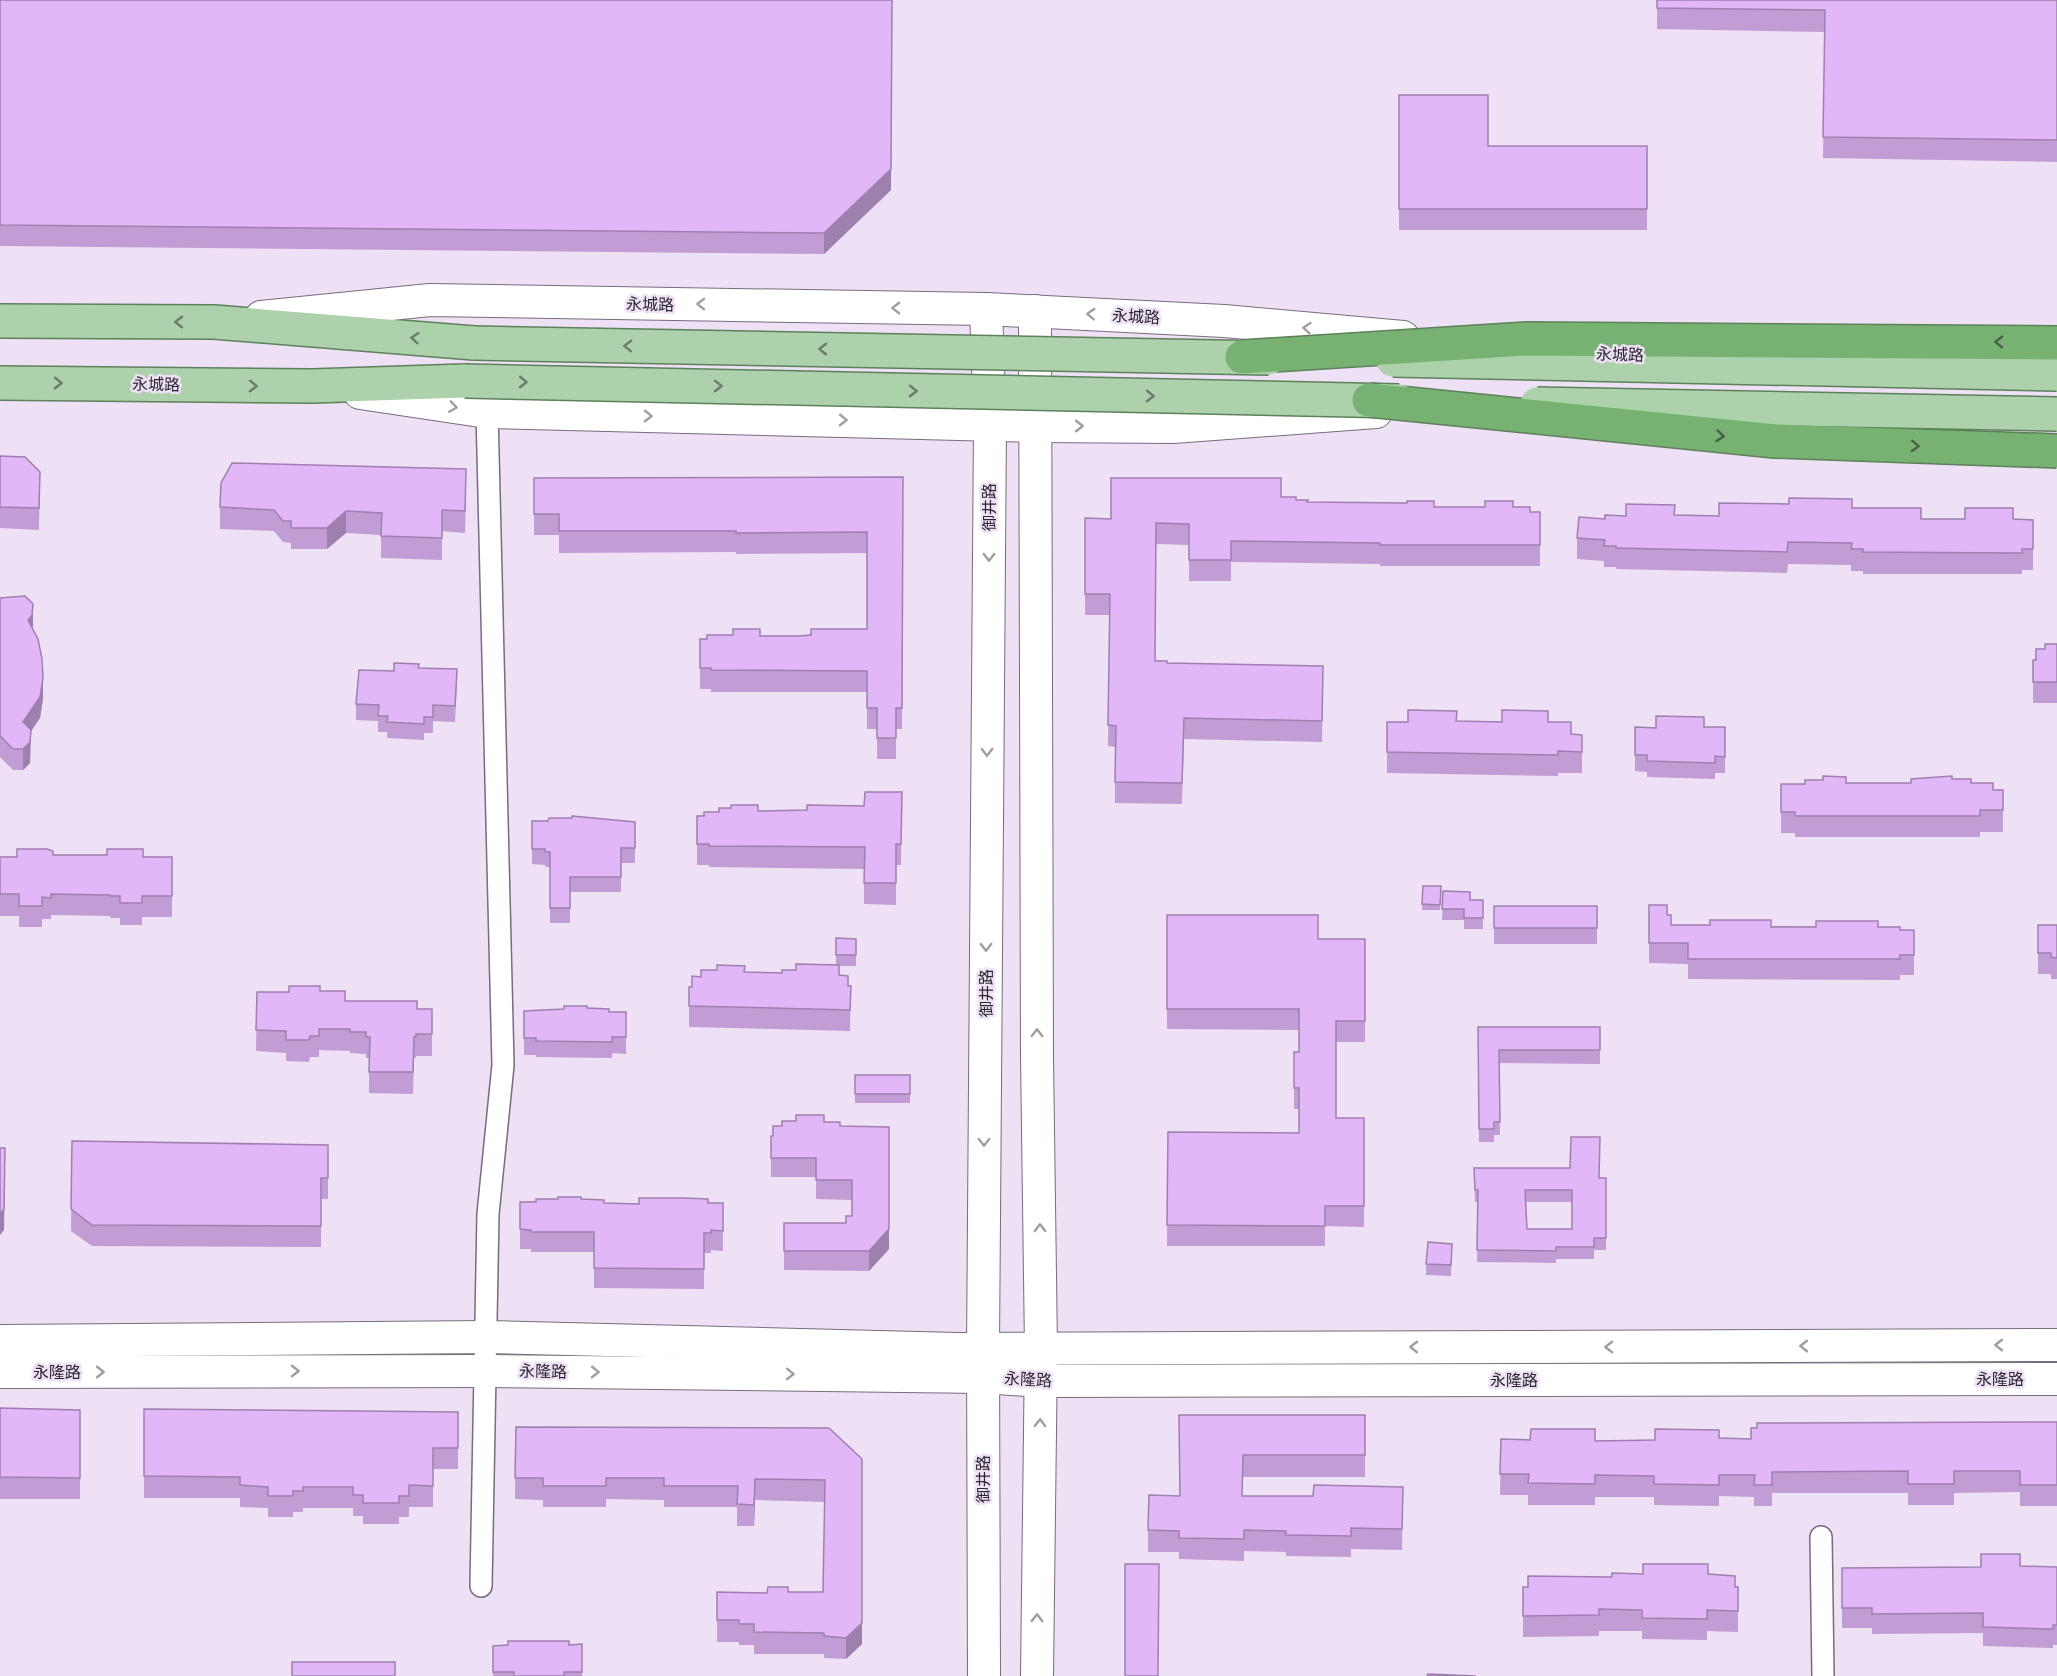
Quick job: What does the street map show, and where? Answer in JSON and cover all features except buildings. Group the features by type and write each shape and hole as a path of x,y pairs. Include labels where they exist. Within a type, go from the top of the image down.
{"highway":[{"path":"1242,357 1527,339 2057,343"},
{"path":"1369,400 1775,441 2057,451"}],"main road":[{"name":"永城路","path":"0,321 214,322 474,343 2057,374"},
{"name":"永城路","path":"0,383 312,386 465,381 2057,414"}],"street":[{"name":"永城路","path":"214,322 430,300 986,309 1224,321 1571,352 2057,368"},
{"name":"御井路","path":"984,1676 983,1363 990,424 986,309"},
{"path":"1035,311 1037,1056 1041,1349 1037,1676"},
{"name":"永城路","path":"312,386 487,412 1036,426 1173,427 1401,410 1540,408 2057,420"},
{"path":"481,1586 488,1214 503,1065 487,412"},
{"name":"永隆路","path":"0,1341 486,1337 983,1363 1041,1381 2057,1379"},
{"name":"永隆路","path":"0,1372 485,1371 983,1363 1041,1349 2057,1345"},
{"path":"1821,1537 1823,1676"}]}
